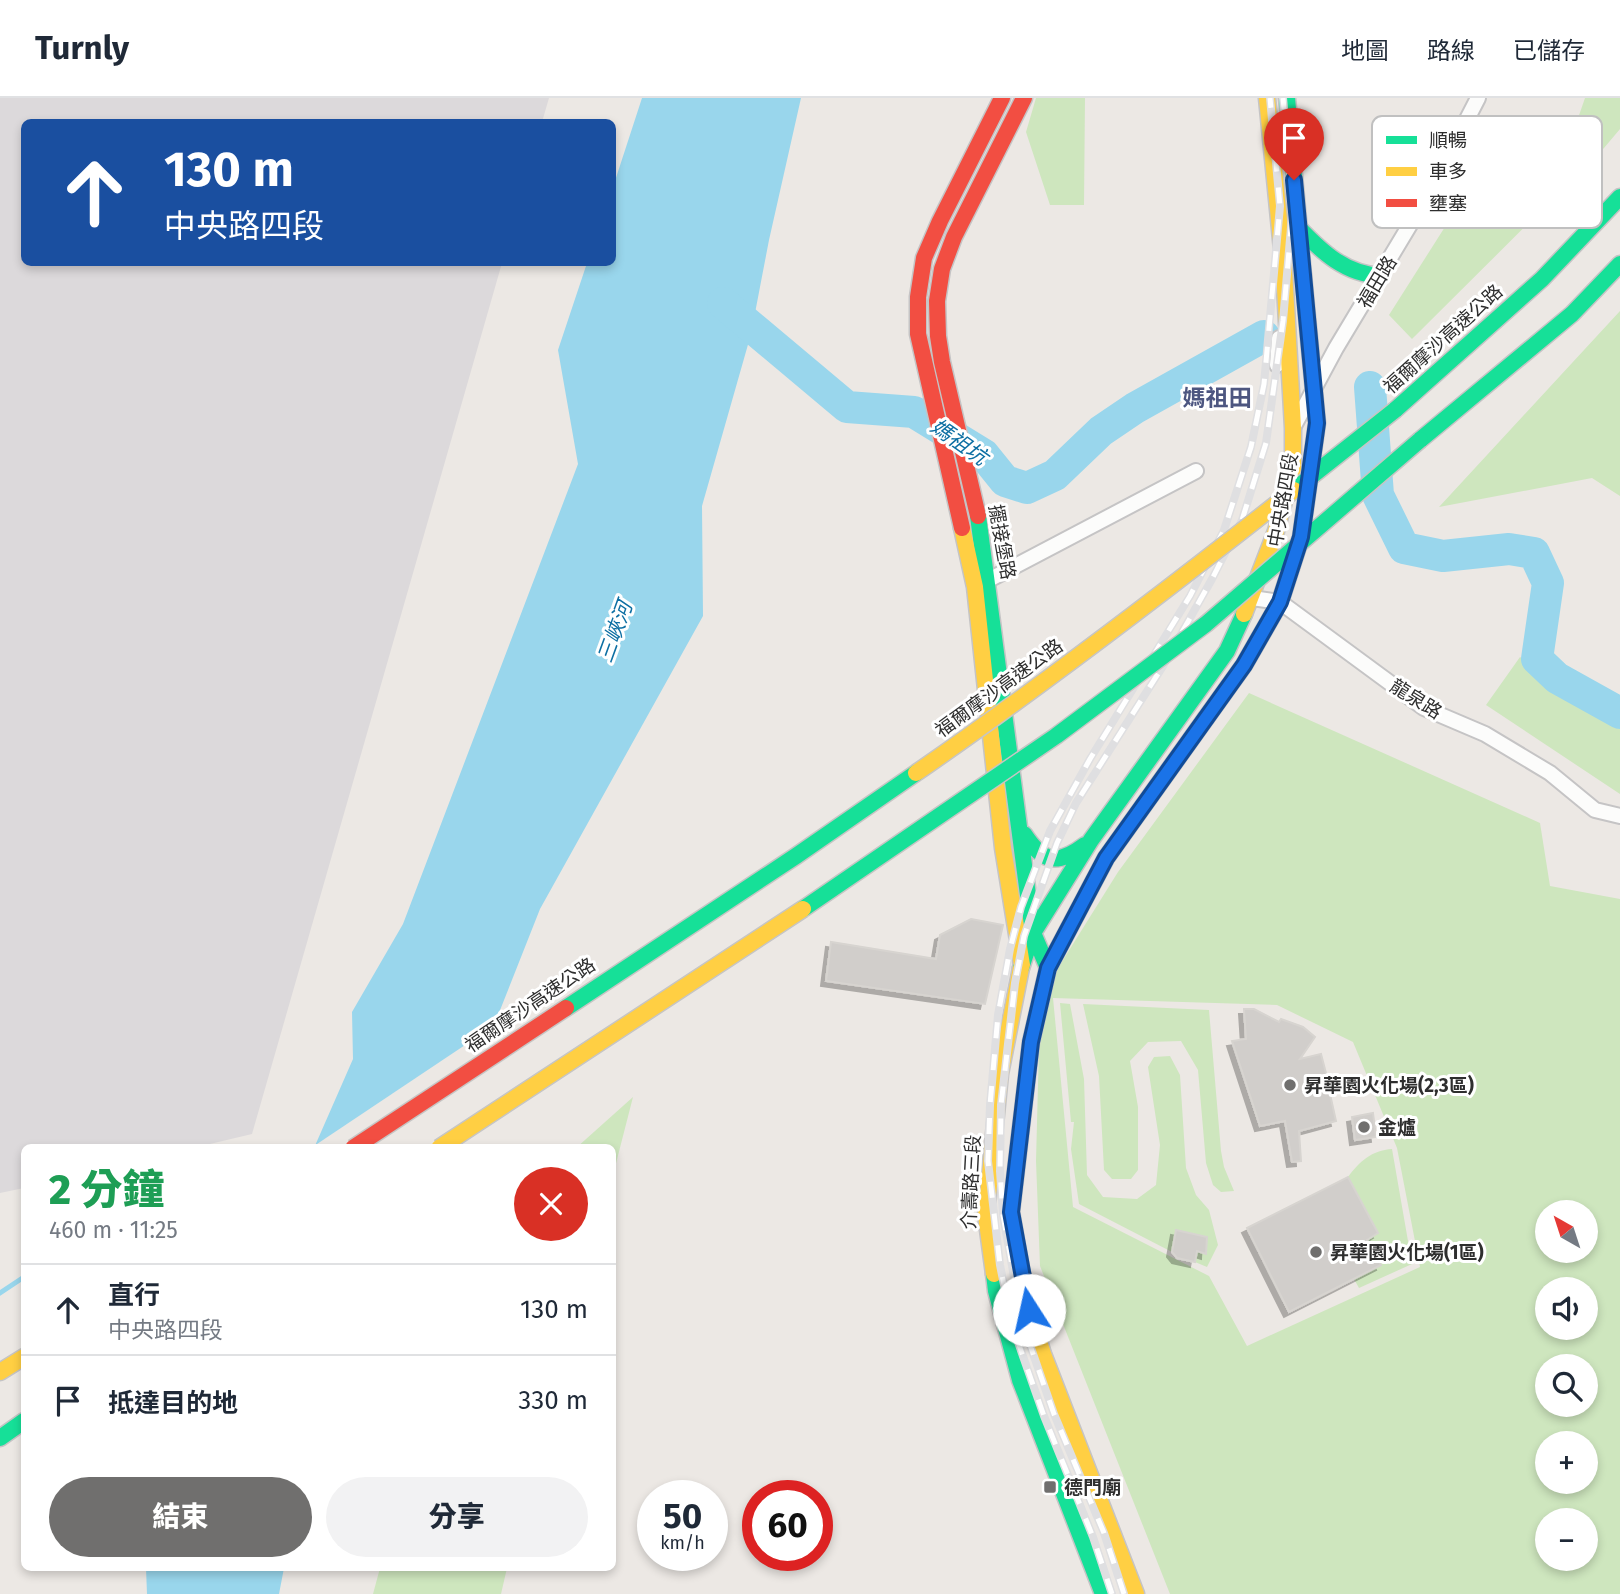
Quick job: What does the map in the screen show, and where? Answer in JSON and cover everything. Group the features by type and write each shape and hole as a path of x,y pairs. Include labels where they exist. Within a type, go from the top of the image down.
{"main road":[{"name":"擺接堡路","path":"1002,98 924,258 918,298 918,334 964,538 982,584 1021,829 1033,933 1048,968"},
{"name":"擺接堡路","path":"1022,965 1003,848 982,584 981,531 942,362 937,301 942,269 954,237 1024,98"},
{"name":"中央路四段","path":"1022,965 1033,933 1091,841 1227,651 1252,598 1276,531 1293,468 1293,428 1284,270 1267,98"},
{"name":"中央路四段","path":"1048,968 1106,858 1244,665 1280,602 1301,537 1317,423 1287,98"},
{"name":"福爾摩沙高速公路","path":"1602,216 1620,197"},
{"path":"1298,227 1339,265 1365,276 1381,276"},
{"name":"福爾摩沙高速公路","path":"359,1144 796,856 1030,695 1182,579 1395,410 1542,279 1591,228"},
{"path":"445,1144 822,897 1056,736 1206,624 1572,314 1620,264"},
{"path":"1021,829 1035,852 1052,860 1068,859 1091,841"},
{"name":"介壽路三段","path":"1022,965 1000,1074 986,1215 994,1279 1020,1380 1102,1594"},
{"path":"1048,968 1031,1042 1011,1212 1029,1310 1042,1354 1136,1594"},
{"path":"0,1372 21,1359"},
{"path":"0,1438 21,1423"}],"street":[{"name":"福田路","path":"1469,116 1478,98"},
{"name":"福田路","path":"1293,428 1336,348 1409,228"},
{"path":"1276,365 1284,299"},
{"path":"982,584 1196,471"},
{"name":"龍泉路","path":"1252,598 1280,602 1424,708 1485,734 1539,766 1595,810 1620,816"}],"shaded area":[{"path":"0,98 549,98 543,119 21,119 21,266 501,266 252,1134 210,1144 21,1144 21,1189 0,1193"}],"green space":[{"path":"1036,98 1085,98 1084,205 1050,205 1026,132"},
{"path":"1585,98 1620,98 1620,129 1602,150 1602,116 1579,116"},
{"path":"1444,228 1524,228 1412,339 1389,315"},
{"path":"1620,311 1620,496 1592,478 1439,507"},
{"path":"1520,657 1597,713 1620,722 1620,794 1486,705"},
{"path":"1249,693 1540,823 1550,886 1620,899 1620,1594 1170,1594 1040,1266 1036,1161 1039,1046 1053,976 1118,872","holes":["1053,998 1277,1005 1353,1042 1397,1148 1420,1267 1247,1346 1209,1276 1073,1207"]},
{"path":"1060,1003 1070,1004 1084,1079 1087,1175 1103,1197 1137,1199 1156,1185 1160,1145 1148,1067 1154,1057 1170,1056 1180,1075 1186,1168 1196,1195 1209,1210 1218,1245 1207,1267 1195,1262 1197,1251 1206,1253 1207,1237 1176,1230 1172,1252 1079,1204 1071,1149 1074,1122 1071,1122"},
{"path":"1083,1004 1209,1010 1221,1151 1234,1191 1221,1192 1213,1185 1206,1163 1198,1070 1181,1041 1148,1042 1130,1061 1138,1107 1138,1170 1131,1179 1112,1179 1104,1170 1099,1076"},
{"path":"633,1097 616,1163 616,1144 580,1144"},
{"path":"1392,1149 1412,1264 1359,1288 1354,1279 1381,1265 1367,1240 1378,1233 1348,1177 1367,1158"},
{"path":"379,1571 506,1571 501,1594 373,1594"}],"water":[{"name":"三峽河","path":"642,98 801,98 751,334 702,506 703,616 540,909 493,1028 320,1144 316,1144 353,1059 352,1012 403,924 578,464 558,350 586,266 616,266 616,178"},
{"path":"146,1571 283,1571 279,1594 147,1594"}],"pier":[{"path":"498,1023 449,1144 317,1144"}],"building":[{"path":"971,919 1003,925 985,1004 826,981 831,942 936,959 940,935"},
{"name":"昇華園火化場(2,3區)","path":"1244,1009 1254,1009 1279,1022 1281,1019 1303,1027 1315,1037 1300,1059 1321,1054 1327,1077 1331,1077 1335,1093 1330,1094 1336,1121 1299,1131 1301,1161 1292,1162 1285,1121 1260,1126 1232,1041 1246,1039"},
{"name":"金爐","path":"1373,1113 1376,1137 1355,1140 1352,1117"},
{"name":"昇華園火化場(1區)","path":"1348,1177 1378,1233 1367,1240 1381,1265 1289,1312 1247,1228"},
{"path":"1176,1230 1207,1237 1206,1254 1197,1251 1195,1262 1177,1258 1172,1252"}],"waterway":[{"name":"媽祖坑","path":"723,303 847,407 914,412 984,455 1005,481 1027,488 1055,475 1101,431 1135,408 1264,336"},
{"name":"媽祖坑","path":"1370,387 1378,495 1404,548 1443,556 1509,549 1534,553 1548,583 1537,659 1557,678 1620,713"},
{"path":"0,1293 21,1279"}],"railway":[{"path":"1112,1594 1012,1325 1000,1265 988,1161 998,1015 1021,907 1050,831 1090,759 1190,596 1224,530 1251,447 1264,384 1280,206 1270,98"},
{"path":"1124,1594 1104,1533 1054,1414 1022,1322 1003,1215 1000,1171 1001,1105 1015,983 1024,936 1057,843 1076,803 1163,666 1212,579 1242,520 1266,443 1283,321 1293,204 1283,98"}],"traffic: fast":[{"path":"1287,98 1303,275"},
{"path":"1602,216 1620,197"},
{"path":"1298,227 1325,253 1345,266 1381,276"},
{"path":"1395,410 1542,279 1591,228"},
{"path":"1420,440 1572,314 1620,264"},
{"path":"1294,490 1395,410"},
{"path":"803,909 1056,736 1206,624 1420,440"},
{"path":"978,516 1033,933 1048,968"},
{"path":"1021,968 1033,933 1091,840 1227,651 1244,614"},
{"path":"1022,1274 1011,1212 1031,1042 1048,968 1106,858 1206,718"},
{"path":"566,1008 916,773"},
{"path":"1024,834 1038,851 1051,858 1066,856 1085,845"},
{"path":"994,1274 996,1291 1020,1380 1103,1594"},
{"path":"0,1438 21,1423"}],"traffic: slow":[{"path":"1244,614 1276,531 1293,468 1284,270 1267,98"},
{"path":"916,773 1107,634 1294,490"},
{"path":"962,528 975,587 1003,848 1022,965"},
{"path":"445,1144 803,909"},
{"path":"994,1274 986,1215 1000,1074 1021,968"},
{"path":"1022,1274 1029,1310 1043,1354 1136,1594"},
{"path":"0,1372 21,1359"}],"traffic: jam":[{"path":"962,528 918,334 918,297 924,258 1002,98"},
{"path":"978,516 942,362 937,301 942,269 954,237 1024,98"},
{"path":"1206,718 1244,665 1280,602 1301,537 1317,423 1303,275"},
{"path":"359,1144 566,1008"}],"place":[{"name":"昇華園火化場(2,3區)","path":"1290,1085"},
{"name":"金爐","path":"1364,1127"},
{"name":"昇華園火化場(1區)","path":"1316,1252"},
{"name":"德門廟","path":"1050,1487"}],"district":[{"name":"媽祖田","path":"1217,398"}],"route":[{"path":"1029,1310 1011,1212 1031,1042 1048,968 1106,858 1244,665 1280,602 1301,537 1317,423 1294,180"}]}
